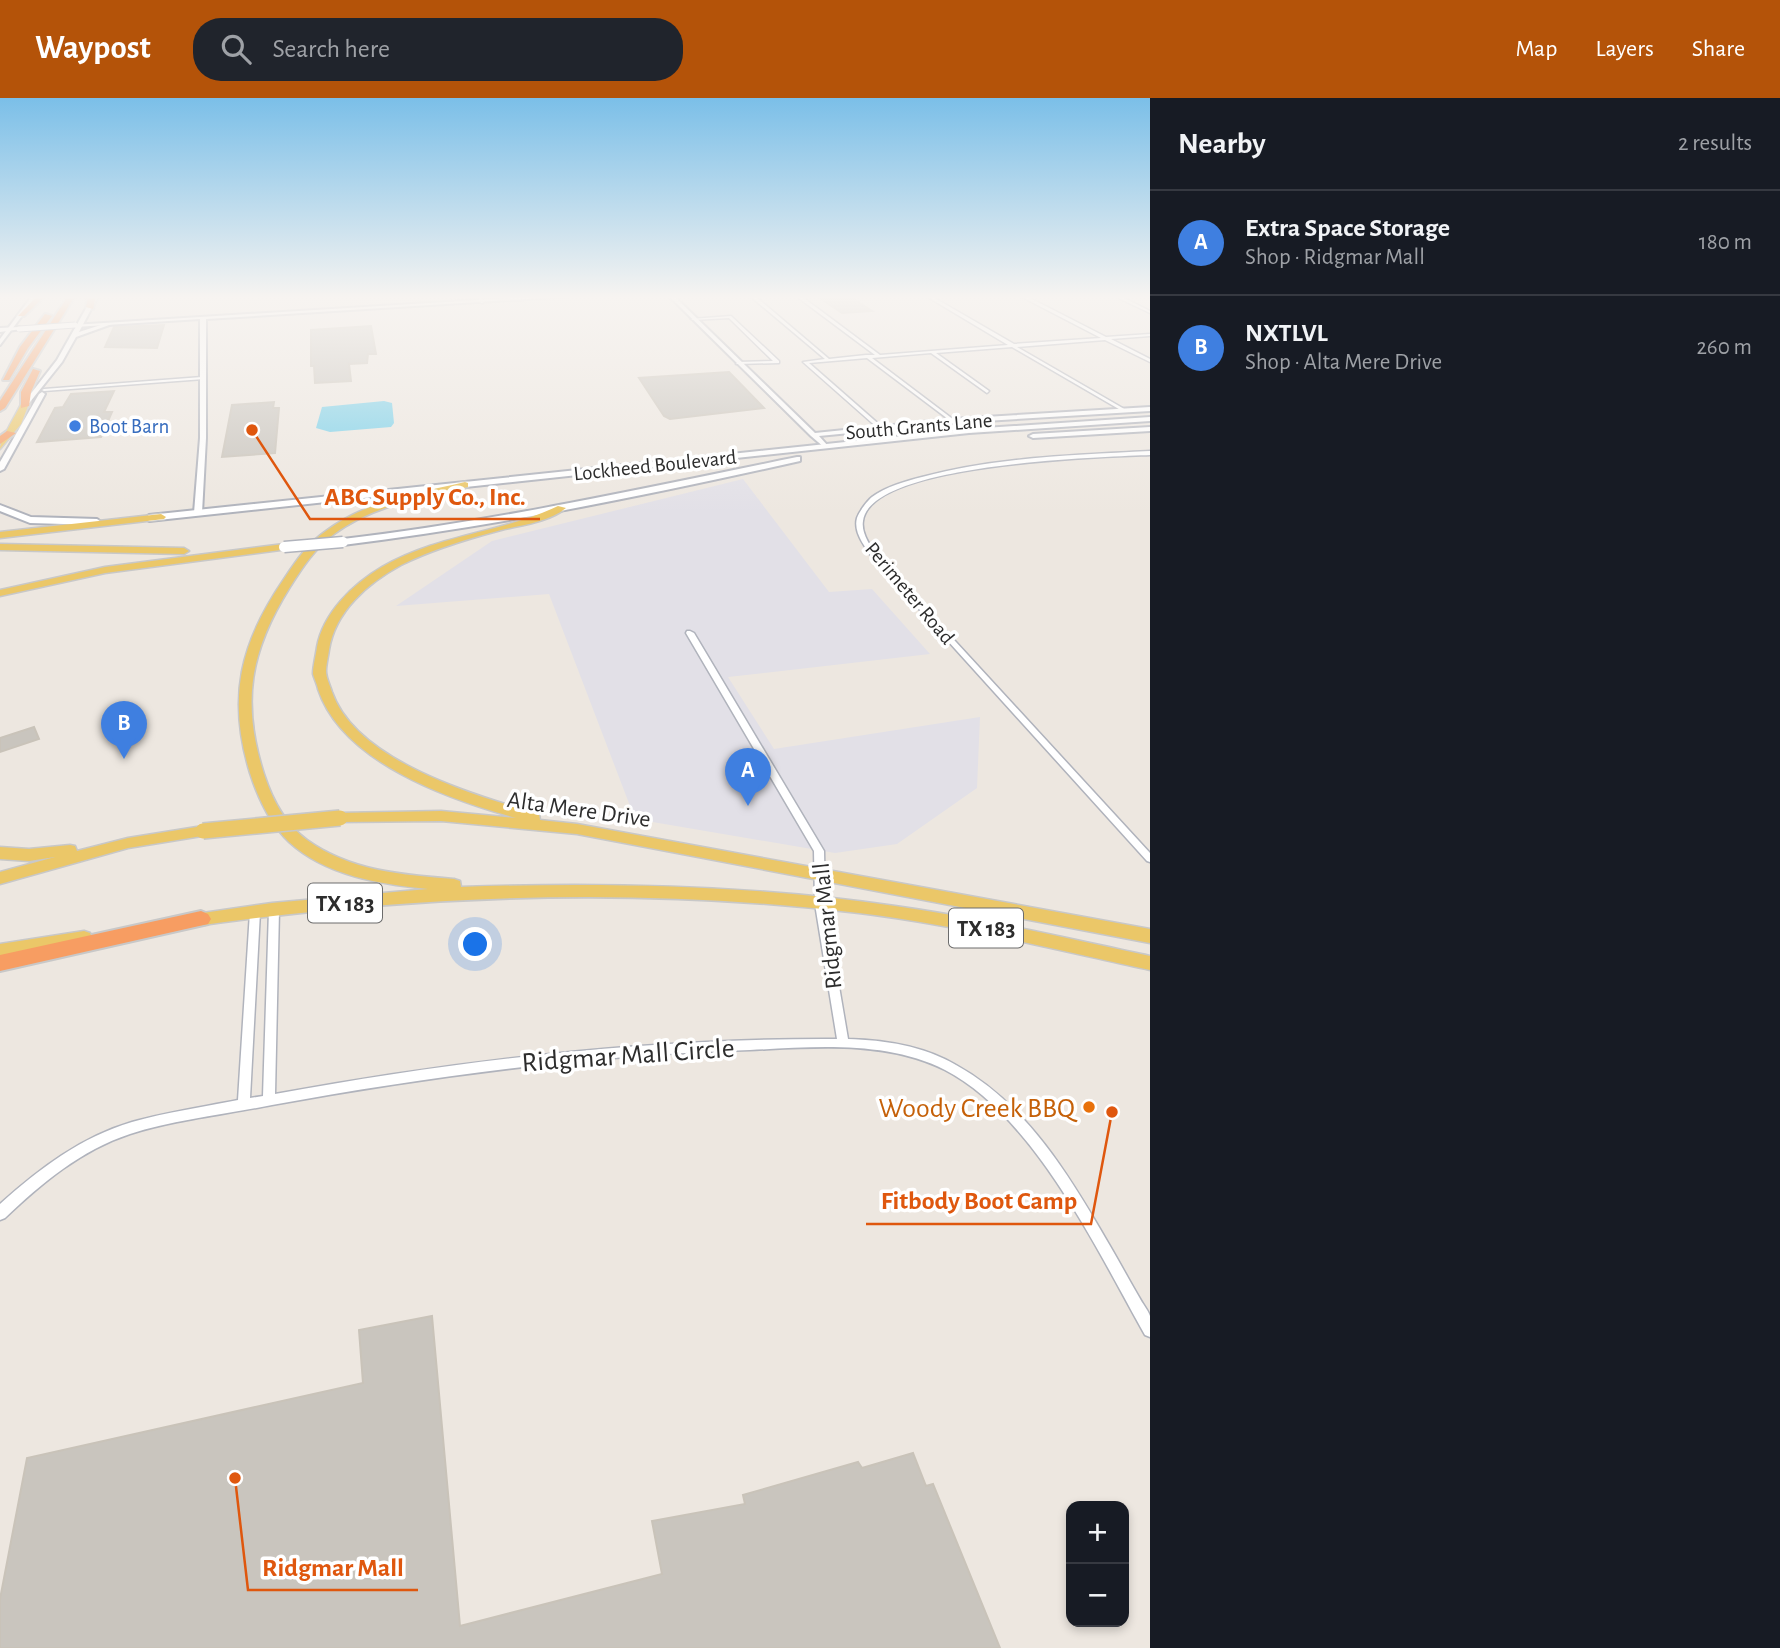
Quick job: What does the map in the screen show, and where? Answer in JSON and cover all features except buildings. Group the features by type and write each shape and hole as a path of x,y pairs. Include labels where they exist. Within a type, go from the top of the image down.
{"highway":[{"path":"0,388 12,368"},
{"path":"0,408 27,368"},
{"path":"24,407 26,392 37,368"},
{"path":"0,443 11,433"},
{"path":"0,963 201,919"}],"main road":[{"path":"11,433 24,407 54,368"},
{"path":"0,470 56,368"},
{"name":"Lockheed Boulevard","path":"0,508 18,517 49,523 161,517 969,431 1150,419"},
{"name":"Lockheed Boulevard","path":"284,547 436,531 561,508 772,462 981,439 1150,429"},
{"path":"772,462 779,457 824,451 825,446"},
{"path":"465,485 365,512 330,532 307,554 260,626 247,663 242,691 245,734 266,797 286,830 303,845 355,871 389,880 512,890"},
{"path":"561,508 428,549 383,571 352,596 341,609 319,652 318,668 323,688 338,716 387,760 483,805 577,829"},
{"path":"0,536 161,517"},
{"path":"0,547 158,551 284,547"},
{"path":"0,593 78,575 284,547"},
{"name":"Alta Mere Drive","path":"0,878 128,843 203,831 341,818 441,817 577,829 1150,936"},
{"path":"0,853 29,855 128,843"},
{"name":"TX 183","path":"0,951 255,912 512,890 670,892 820,904 988,929 1150,963"}],"street":[{"path":"198,513 202,368"},
{"path":"743,368 800,425 814,442 812,448"},
{"path":"812,368 880,428"},
{"path":"882,368 952,421"},
{"path":"955,368 987,392"},
{"path":"1052,368 1124,411"},
{"path":"44,390 202,379"},
{"name":"South Grants Lane","path":"813,435 952,421 1150,409"},
{"path":"800,425 825,446"},
{"name":"Perimeter Road","path":"1150,453 933,474 883,490 864,507 860,517 860,531 874,556 1150,859"},
{"name":"Ridgmar Mall","path":"690,632 819,851 820,904 843,1044"},
{"path":"269,1101 274,910"},
{"path":"244,1105 255,912"},
{"name":"Ridgmar Mall Circle","path":"0,1213 52,1167 111,1132 244,1105 467,1068 654,1048 843,1044 883,1046 928,1057 953,1068 1023,1124 1044,1152 1150,1330"}],"shaded area":[{"path":"743,479 829,592 872,589 930,654 728,677 774,749 980,717 977,788 897,844 835,853 635,819 549,594 396,606 492,541"}],"water":[{"path":"384,401 392,403 394,423 391,427 330,432 316,428 322,407"}],"place":[{"name":"Boot Barn","path":"75,426"},
{"name":"ABC Supply Co., Inc.","path":"252,430"},
{"name":"NXTLVL","path":"124,759"},
{"name":"Extra Space Storage","path":"748,806"},
{"name":"Woody Creek BBQ","path":"1089,1107"},
{"name":"Fitbody Boot Camp","path":"1112,1112"},
{"name":"Ridgmar Mall","path":"235,1478"}]}
